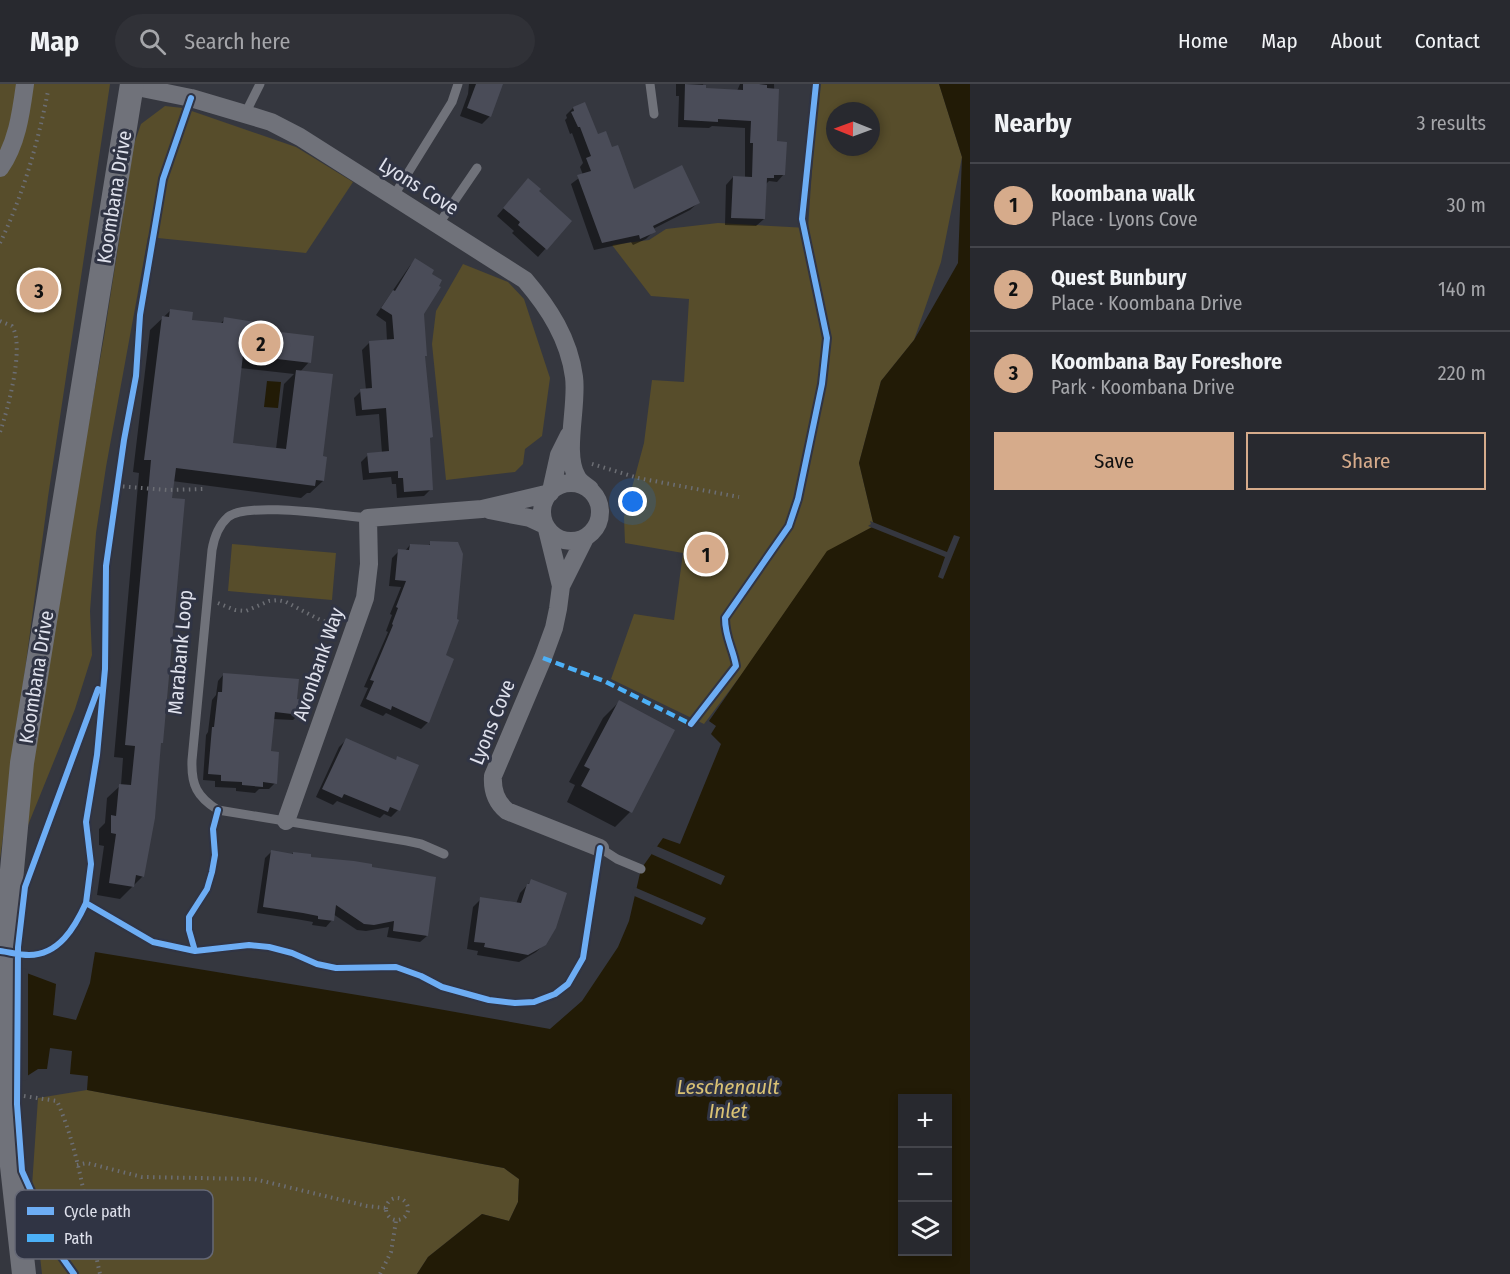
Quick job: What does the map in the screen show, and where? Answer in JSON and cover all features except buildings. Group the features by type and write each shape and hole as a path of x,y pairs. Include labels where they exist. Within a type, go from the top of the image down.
{"main road":[{"name":"Koombana Drive","path":"20,1190 5,945 22,763 132,85"},
{"name":"Koombana Drive","path":"23,1259 24,1274"}],"street":[{"path":"0,168 12,146 18,126 25,84"},
{"name":"Lyons Cove","path":"132,85 191,98 270,122 300,137 525,280 543,301 556,323 570,358 575,392 571,458 577,477 590,489"},
{"name":"Lyons Cove","path":"550,492 559,455 571,430"},
{"path":"566,483 583,485 590,489 600,505 598,524 593,532 585,538 569,542 553,535 546,527 542,513 543,505 550,492 566,483"},
{"name":"Marabank Loop","path":"368,518 482,509 550,492"},
{"name":"Marabank Loop","path":"482,509 530,518 546,527"},
{"name":"Avonbank Way","path":"286,821 356,627 368,582 368,518"},
{"name":"Lyons Cove","path":"546,527 561,586"},
{"name":"Lyons Cove","path":"585,538 561,586 554,628 497,766 492,784 496,798 507,811 600,848"}],"lane":[{"path":"245,114 260,84"},
{"path":"393,197 452,102 458,84"},
{"path":"650,84 654,114"},
{"path":"438,225 477,168"},
{"name":"Marabank Loop","path":"368,518 251,510 229,517 215,537 192,760 194,784 199,795 218,810 407,841 421,844 444,854"},
{"path":"600,848 617,859 641,869"}],"path":[{"path":"0,243 24,183 37,142 48,91"},
{"path":"0,321 12,326 17,338 13,383 0,432"},
{"path":"589,464 638,478 739,497"},
{"path":"116,497 119,474"},
{"path":"117,486 168,490 205,489"},
{"path":"207,599 236,610 246,611 269,601 278,600 322,621 356,627"},
{"path":"15,1099 57,1101 75,1149 82,1190"},
{"path":"77,1165 87,1163 142,1177 254,1179 367,1206 385,1208"},
{"path":"396,1197 406,1203 407,1214 403,1219 396,1221 387,1215 385,1208 388,1201 396,1197"},
{"path":"380,1274 391,1252 396,1221"},
{"path":"97,1259 100,1274"}],"shaded area":[{"path":"0,84 110,84 48,497 0,859"},
{"path":"818,84 939,84 962,157 941,262 914,340 881,381 859,463 874,526 827,552 742,674 704,724 611,679 634,614 674,620 683,553 625,543 624,517 644,443 652,380 684,382 689,299 651,296 612,245 649,240 666,229 718,223 808,228"},
{"path":"165,106 183,108 296,147 353,182 306,253 148,237 96,533 90,611 92,655 75,709 24,835 29,758 104,337 134,144 141,124"},
{"path":"463,264 508,282 524,299 550,378 542,436 525,449 523,464 515,472 446,480 432,344 436,311"},
{"path":"232,544 336,553 332,600 228,591"},
{"path":"87,1090 504,1168 519,1179 518,1202 509,1221 482,1214 428,1257 417,1274 42,1274 40,1259 213,1259 213,1190 32,1190 38,1098"}],"water":[{"name":"Leschenault Inlet","path":"939,84 970,84 970,1274 417,1274 428,1257 482,1214 509,1221 518,1202 519,1179 504,1168 87,1090 88,1076 70,1074 72,1051 50,1048 47,1069 38,1069 24,1078 0,963 56,984 53,1015 76,1020 90,983 95,952 550,1029 582,1001 618,947 629,921 641,869 663,838 680,844 721,744 711,734 716,726 709,721 827,551 874,526 859,463 881,381 914,340 958,263 962,157"},
{"path":"267,381 281,382 278,408 264,407"}],"pier":[{"path":"870,521 947,552 954,535 960,537 943,579 938,577 945,557 868,526 871,524"},
{"path":"654,845 725,876 721,885 649,853"},
{"path":"634,887 706,918 702,925 632,895"},
{"path":"0,960 28,970 28,1079 24,1081 0,1079"}],"marked path":[{"path":"543,658 604,681 691,724"}],"cycle path":[{"path":"691,724 736,666 726,631 725,618 789,526 798,499 822,384 827,338 802,219 816,84"},
{"path":"86,903 91,864 86,822 97,755 105,669 106,566 124,440 136,376 140,315 163,179 191,98"},
{"path":"31,1190 22,1171 17,1104 18,947 25,887 98,689"},
{"path":"195,951 189,930 189,917 207,889 212,872 215,855 213,829 218,810"},
{"path":"0,951 29,955 49,950 65,938 86,903 153,942 195,951 249,945 269,947 292,953 317,964 336,968 396,967 442,987 489,1000 515,1003 534,1002 555,994 568,984 583,958 600,848"},
{"path":"63,1259 74,1274"}],"place":[{"name":"Koombana Bay Foreshore","path":"39,290"},
{"name":"Quest Bunbury","path":"261,343"},
{"name":"koombana walk","path":"706,554"}]}
